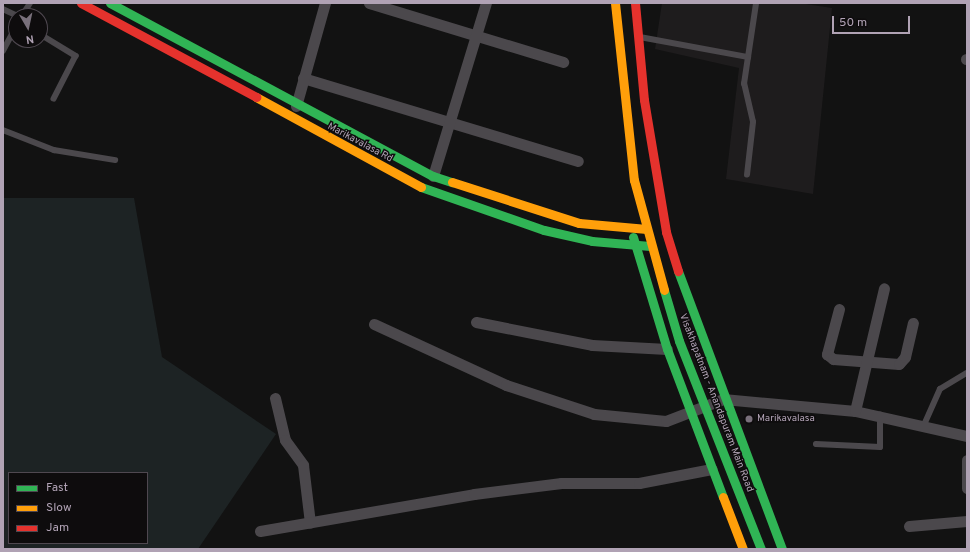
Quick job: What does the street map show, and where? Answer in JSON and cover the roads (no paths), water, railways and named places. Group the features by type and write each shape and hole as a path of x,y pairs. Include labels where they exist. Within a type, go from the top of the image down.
{"street":[{"name":"Marikavalasa Rd","path":"80,3 429,191 544,230 636,246 650,246"},
{"name":"Marikavalasa Rd","path":"110,3 296,106 433,176 519,207 579,223 631,230 647,230"},
{"path":"296,106 325,3"},
{"path":"369,3 563,62"},
{"path":"433,176 486,3"},
{"name":"Visakhapatnam - Anandapuram Main Road","path":"615,3 633,173 650,246 679,341 761,549"},
{"name":"Visakhapatnam - Anandapuram Main Road","path":"635,3 637,36 654,170 666,232 686,297 782,549"},
{"path":"304,78 578,161"},
{"path":"631,230 667,349 743,549"},
{"path":"855,411 884,288"},
{"path":"839,309 827,354 833,359 866,362 903,362 913,324"},
{"path":"476,322 592,345 667,349"},
{"path":"374,324 506,386 587,412 666,421 703,405 724,399 855,411 880,415 967,436"},
{"path":"275,398 285,440 303,465 310,523"},
{"path":"967,460 967,488"},
{"path":"260,531 474,494 561,483 639,483 712,469"},
{"path":"909,526 967,521"}],"lane":[{"path":"747,175 753,122 745,95 748,57 756,4"},
{"path":"637,36 748,57"},
{"path":"48,39 76,56 54,99"},
{"path":"3,51 8,42"},
{"path":"3,130 54,150 115,160"},
{"path":"924,425 940,388 967,373"},
{"path":"816,444 880,447 880,415"}],"place":[{"name":"Marikavalasa","path":"749,419"}]}
